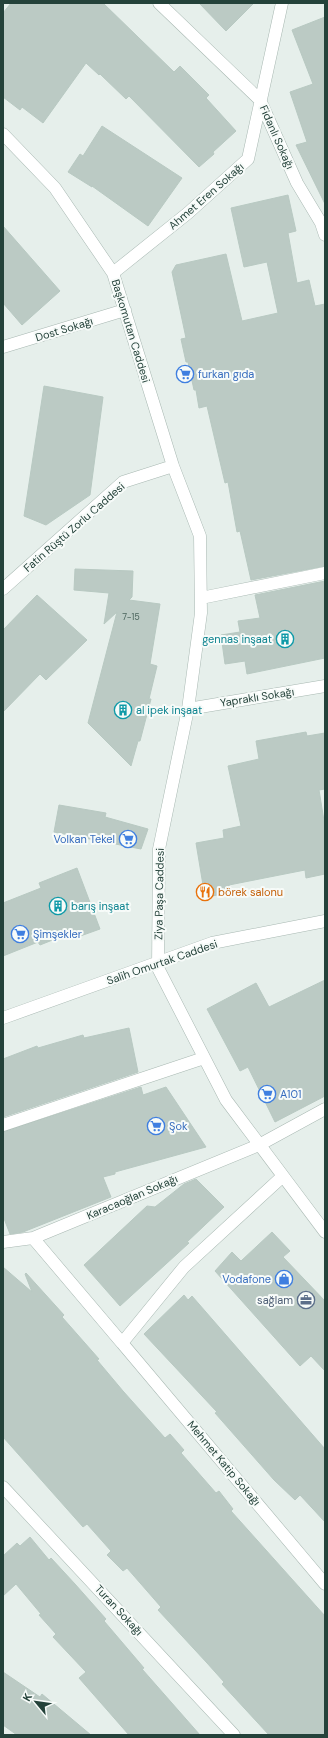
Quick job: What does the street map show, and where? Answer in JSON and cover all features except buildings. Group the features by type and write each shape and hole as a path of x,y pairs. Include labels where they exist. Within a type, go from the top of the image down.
{"street":[{"name":"Fidanlı Sokağı","path":"159,3 260,100 298,183 321,223 325,235"},
{"name":"Ahmet Eren Sokağı","path":"113,273 188,213 248,159 282,3"},
{"name":"Başkomutan Caddesi","path":"3,134 55,188 113,273 173,466"},
{"name":"Dost Sokağı","path":"3,347 125,310"},
{"name":"Fatin Rüştü Zorlu Caddesi","path":"3,589 124,482 173,466"},
{"name":"Ziya Paşa Caddesi","path":"173,466 200,536 201,613 188,709 159,849 158,968 226,1100 325,1232"},
{"path":"201,598 325,573"},
{"name":"Yapraklı Sokağı","path":"188,709 325,686"},
{"name":"Salih Omurtak Caddesi","path":"3,1018 212,943 325,920"},
{"path":"3,1125 204,1058"},
{"name":"Karacaoğlan Sokağı","path":"3,1242 33,1238 259,1145 325,1109"},
{"path":"122,1342 184,1267 283,1176"},
{"name":"Mehmet Katip Sokağı","path":"33,1238 325,1584"},
{"name":"Turan Sokağı","path":"3,1487 234,1735"}],"place":[{"name":"furkan gıda","path":"185,374"},
{"name":"gennas inşaat","path":"285,639"},
{"name":"al ipek inşaat","path":"123,710"},
{"name":"Volkan Tekel","path":"128,839"},
{"name":"börek salonu","path":"205,892"},
{"name":"barış inşaat","path":"58,906"},
{"name":"Şimşekler","path":"20,934"},
{"name":"A101","path":"267,1094"},
{"name":"Şok","path":"156,1126"},
{"name":"Vodafone","path":"284,1279"},
{"name":"sağlam","path":"306,1300"}]}
